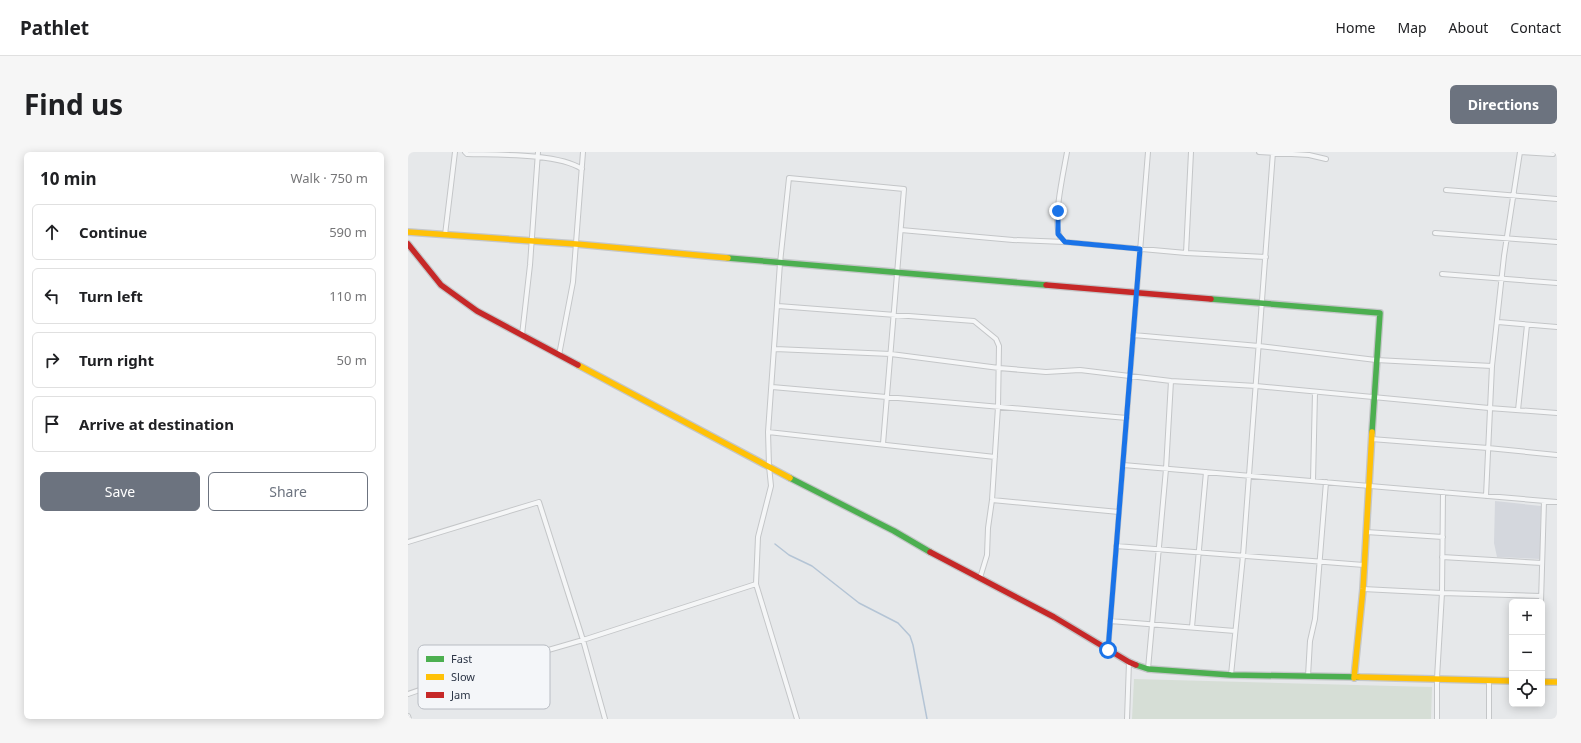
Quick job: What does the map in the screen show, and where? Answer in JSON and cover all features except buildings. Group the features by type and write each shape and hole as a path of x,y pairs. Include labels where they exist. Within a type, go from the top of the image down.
{"street":[{"path":"445,235 455,152"},
{"path":"466,152 467,154 558,159 582,169"},
{"path":"522,335 538,152"},
{"path":"559,355 573,282 583,152"},
{"path":"1065,242 1060,237 1057,224 1067,152"},
{"path":"1108,650 1148,152"},
{"path":"1186,253 1192,152"},
{"path":"1259,152 1309,155 1326,159"},
{"path":"1486,496 1492,366 1507,238 1521,152 1553,154"},
{"path":"1231,675 1243,556 1273,153"},
{"path":"797,719 756,584 758,537 771,486 768,432 780,263 789,178 904,189 888,398 883,444"},
{"path":"1446,190 1557,199"},
{"path":"901,230 1013,240 1065,242 1186,253 1266,257"},
{"path":"408,232 576,244 1255,304 1262,303 1380,313 1368,486 1363,589 1354,678"},
{"path":"1435,233 1557,242"},
{"path":"408,244 445,289 477,311 1054,617 1129,662 1148,669 1231,675 1354,678 1437,678 1509,681"},
{"path":"1442,274 1557,282"},
{"path":"778,306 974,321 986,329 996,339 999,346 999,368 995,457 992,500 988,528 987,555 980,578"},
{"path":"1498,322 1557,327"},
{"path":"1518,410 1527,325"},
{"path":"1133,335 1259,346 1376,360 1492,366"},
{"path":"775,349 891,354 999,368 1046,372 1080,370 1171,381 1256,386 1557,413"},
{"path":"1148,669 1166,469 1171,381"},
{"path":"772,388 1127,418"},
{"path":"1313,481 1315,392"},
{"path":"768,432 995,457"},
{"path":"1371,439 1557,455"},
{"path":"1123,465 1557,502"},
{"path":"1192,627 1200,552 1206,472"},
{"path":"1308,676 1310,641 1315,619 1326,482"},
{"path":"1437,719 1437,678 1442,593 1443,492"},
{"path":"992,500 1119,512"},
{"path":"1540,599 1544,501"},
{"path":"408,542 539,502 583,640 605,719"},
{"path":"1366,532 1443,537"},
{"path":"1116,546 1364,564"},
{"path":"1442,557 1542,563"},
{"path":"550,650 756,584"},
{"path":"1363,589 1541,596"},
{"path":"1110,621 1235,631"},
{"path":"1127,719 1129,662"},
{"path":"1489,680 1490,719"},
{"path":"1545,682 1557,682"},
{"path":"408,694 418,691"}],"shaded area":[{"path":"1495,501 1541,506 1540,559 1497,557 1494,543"},
{"path":"1134,679 1432,687 1431,719 1132,719"}],"waterway":[{"path":"775,544 789,555 812,566 859,603 898,623 910,636 927,719"}],"traffic: fast":[{"path":"728,258 1046,285"},
{"path":"1211,299 1380,313 1372,432"},
{"path":"790,478 894,531 930,552"},
{"path":"1136,665 1148,669 1231,675 1358,677"}],"traffic: slow":[{"path":"408,232 576,244 728,258"},
{"path":"578,365 790,478"},
{"path":"1354,678 1363,589 1372,432"},
{"path":"1358,677 1509,681"},
{"path":"1545,682 1557,682"}],"traffic: jam":[{"path":"408,244 441,285 477,311 578,365"},
{"path":"1046,285 1211,299"},
{"path":"930,552 1054,617 1136,665"}],"route":[{"path":"1058,211 1058,234 1065,242 1140,249 1108,650"}]}
